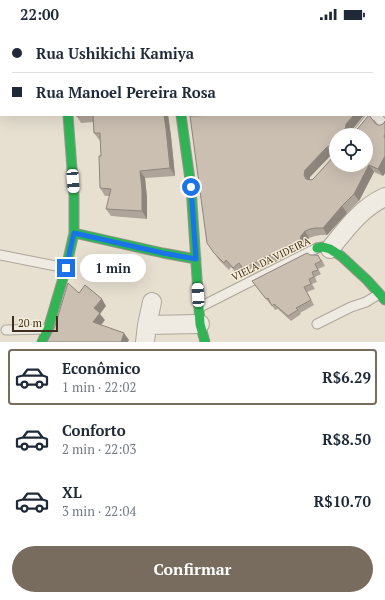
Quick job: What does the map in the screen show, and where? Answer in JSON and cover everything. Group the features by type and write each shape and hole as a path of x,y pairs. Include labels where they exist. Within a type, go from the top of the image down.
{"street":[{"path":"42,342 48,329 66,268 74,233 74,196 68,116"},
{"path":"183,116 191,187 199,316 205,342"},
{"path":"382,297 355,268 341,256 323,248 365,210 375,202 385,197"},
{"path":"74,233 196,259"},
{"path":"152,302 146,334 199,316"}],"lane":[{"path":"362,128 371,116"},
{"path":"377,116 385,126"},
{"name":"VIELA DA VIDEIRA","path":"199,316 323,248"},
{"path":"0,255 66,268"},
{"path":"317,324 351,307 382,297"},
{"path":"6,330 48,329"}],"building":[{"path":"93,116 164,116 170,168 140,171 142,211 106,209 111,189 100,188 100,133 94,133"},
{"path":"190,116 353,116 346,124 345,128 329,128 329,146 305,170 304,175 306,179 312,180 329,162 329,172 365,172 354,194 323,228 305,231 300,240 243,269 239,263 233,268 226,260 224,263 207,243"},
{"path":"368,116 378,125 381,125 385,121 385,156 378,169 373,167 373,128 358,128"},
{"path":"307,253 310,255 318,255 321,261 315,264 318,270 312,272 314,277 309,279 311,284 304,287 311,300 296,308 298,310 288,316 274,304 272,306 268,298 266,299 252,281"},
{"path":"68,283 79,293 85,285 102,299 94,308 100,313 93,322 124,333 121,342 47,342 55,326"}],"traffic: fast":[{"path":"42,342 48,329 66,268 74,233 74,196 68,116"},
{"path":"181,116 191,187 200,324 205,342"},
{"path":"74,233 196,259"},
{"path":"317,248 323,247 330,249 341,256 367,280 385,300"}],"route":[{"path":"66,268 74,233 196,259 191,187"}]}
